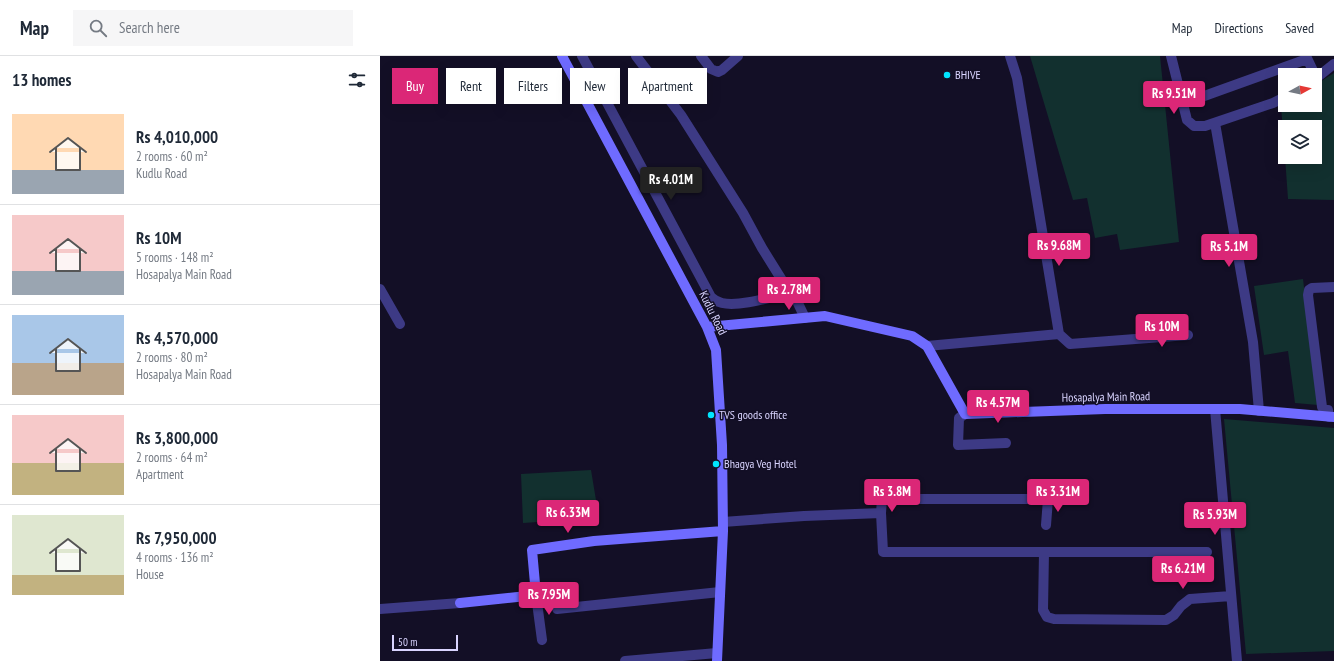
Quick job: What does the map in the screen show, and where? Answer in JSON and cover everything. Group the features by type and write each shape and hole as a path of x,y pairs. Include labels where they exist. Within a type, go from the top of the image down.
{"street":[{"name":"Kudlu Road","path":"562,56 707,327 716,350 722,445 723,527 717,657"},
{"path":"582,56 711,297 720,303 727,304 790,293"},
{"path":"636,56 681,115 790,293 796,299 805,318"},
{"path":"702,56 711,68 718,72 738,56"},
{"path":"1010,56 1017,78 1059,334 1070,344 1188,335"},
{"path":"1171,56 1186,120 1194,126 1205,126 1216,123 1278,100"},
{"path":"1182,104 1307,57 1311,68"},
{"path":"1322,72 1334,64"},
{"path":"1216,123 1253,342 1259,411"},
{"path":"1332,417 1328,410 1324,410 1322,407 1308,295 1309,290 1312,288 1334,287"},
{"path":"380,289 400,324"},
{"path":"707,327 825,316 910,335 927,346 965,414 958,418 958,445 1006,443"},
{"path":"927,346 1059,334"},
{"name":"Hosapalya Main Road","path":"965,414 1105,409 1215,409 1332,417"},
{"path":"1215,409 1237,661"},
{"path":"1046,525 1048,499"},
{"path":"1066,499 882,500 881,513 883,552 1207,552"},
{"path":"542,640 532,550 594,541 723,527 804,516 881,513"},
{"path":"1044,552 1043,610 1047,617 1054,619 1166,620 1174,615 1181,606 1190,599 1231,596"},
{"path":"557,609 720,592"},
{"path":"380,609 536,595"},
{"path":"625,661 717,657"}],"green space":[{"path":"1030,56 1160,56 1179,242 1120,250 1117,234 1095,238 1087,198 1073,200"},
{"path":"1334,73 1334,200 1288,199 1286,164 1322,164 1322,120 1282,120 1281,112 1322,112 1322,81"},
{"path":"1303,279 1318,405 1295,403 1288,351 1264,355 1254,286"},
{"path":"1224,419 1334,428 1334,651 1246,654"},
{"path":"591,470 599,518 523,523 521,474"}],"place":[{"name":"BHIVE","path":"947,75"},
{"name":"TVS goods office","path":"711,415"},
{"name":"Bhagya Veg Hotel","path":"716,464"}]}
